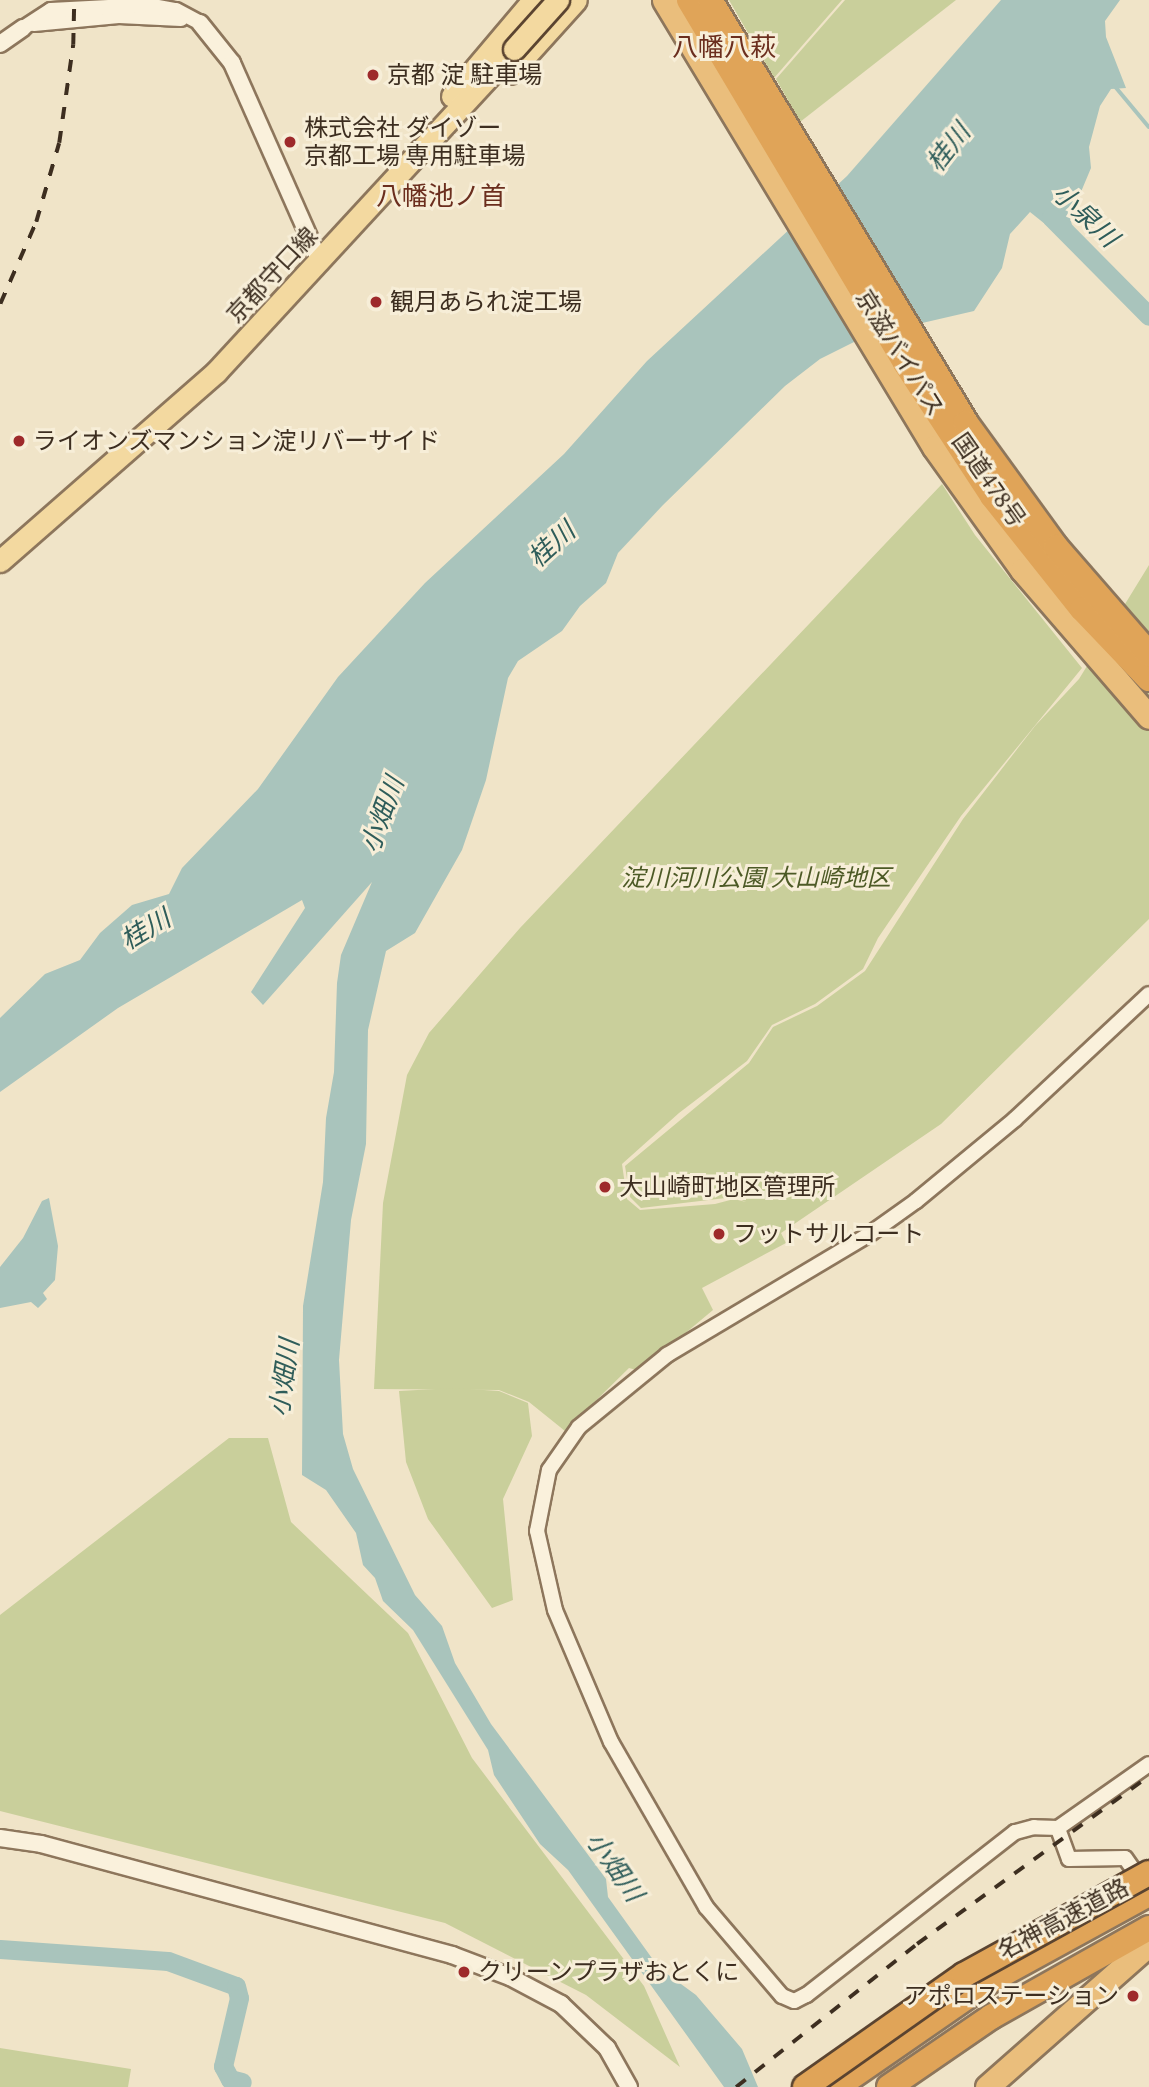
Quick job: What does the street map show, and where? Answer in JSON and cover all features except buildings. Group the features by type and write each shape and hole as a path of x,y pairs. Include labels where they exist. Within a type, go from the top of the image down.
{"highway":[{"name":"国道478号","path":"664,0 934,447 1062,621 1149,716"},
{"name":"京滋バイパス","path":"689,0 918,383 992,496 1082,609 1149,679"},
{"name":"京滋バイパス","path":"710,0 966,424 1055,547 1149,654"},
{"path":"1082,609 1149,688"},
{"name":"名神高速道路","path":"805,2087 974,1968 1149,1873"},
{"name":"名神高速道路","path":"836,2087 990,1981 1149,1893"},
{"name":"名神高速道路","path":"889,2087 991,2017 1149,1928"},
{"path":"986,2087 1149,1944"}],"main road":[{"path":"323,259 334,234 353,209 533,0"},
{"name":"京都守口線","path":"0,561 216,372 323,259 558,0"},
{"path":"323,259 349,244 540,46 576,0"}],"street":[{"path":"0,44 51,10 147,5 176,10 200,23 232,62 323,259"},
{"path":"512,23 540,46"},
{"path":"1144,995 1015,1119 916,1201 867,1236 667,1354 579,1427 549,1470 539,1511 540,1552 552,1599 611,1742 706,1907 782,1996 794,2001 806,1995 1015,1832 1034,1827 1058,1828 1149,1764"},
{"path":"1058,1828 1069,1859 1125,1858 1149,1893"},
{"path":"0,1838 33,1842 452,1955 510,1977 561,2004 607,2048 629,2087"}],"green space":[{"path":"729,0 842,0 774,78"},
{"path":"845,0 956,0 800,122 776,79"},
{"name":"淀川河川公園 大山崎地区","path":"942,484 975,535 1082,668 961,816 878,938 863,969 815,1004 772,1025 747,1061 679,1113 622,1164 627,1199 640,1210 715,1204 734,1199 746,1202 734,1197 641,1208 630,1197 625,1166 749,1063 773,1027 817,1006 865,971 963,819 1035,726 1079,679 1149,565 1149,919 941,1124 781,1233 786,1243 702,1288 713,1310 640,1371 629,1368 565,1431 529,1402 499,1390 374,1389 383,1203 407,1075 429,1033 520,928"},
{"path":"454,1388 499,1391 528,1403 532,1436 503,1499 513,1600 492,1608 428,1519 406,1462 399,1391"},
{"path":"229,1438 268,1438 291,1522 408,1633 472,1758 644,1986 680,2067 586,1995 445,1923 0,1811 0,1615"},
{"path":"0,2048 131,2069 128,2087 0,2087"}],"water":[{"path":"1001,0 1120,0 1105,21 1106,37 1126,88 1111,89 1100,106 1089,147 1091,168 1070,218 1074,232 1065,240 1030,212 1010,234 1002,268 974,311 866,336 820,359 785,386 663,505 618,553 606,583 580,606 562,631 518,661 508,678 486,780 462,850 415,933 386,951 368,1030 366,1144 351,1220 339,1360 343,1434 353,1469 415,1595 442,1626 455,1663 491,1724 606,1879 608,1897 659,1968 696,1995 742,2049 758,2087 724,2087 568,1870 540,1844 494,1775 488,1750 413,1630 383,1601 375,1578 363,1565 356,1533 326,1490 302,1475 303,1306 323,1182 326,1118 334,1072 337,983 341,955 372,882 263,1005 251,992 305,908 302,900 118,1008 0,1092 0,1018 45,974 80,960 100,933 132,905 169,894 182,868 258,789 338,677 425,583 564,454 647,361 847,176"},
{"path":"49,1198 58,1246 55,1280 43,1293 47,1299 38,1308 31,1302 0,1308 0,1267 23,1238 42,1201"}],"waterway":[{"path":"1115,86 1149,127"},
{"name":"小泉川","path":"1051,217 1149,316"},
{"path":"0,1949 168,1961 236,1986 239,1998 223,2066 230,2079 242,2082"}],"railway":[{"path":"0,304 36,222 59,143 73,45 74,0"},
{"path":"736,2087 917,1944 1149,1776"}],"place":[{"name":"京都 淀 駐車場","path":"373,75"},
{"name":"株式会社 ダイゾー 京都工場 専用駐車場","path":"290,142"},
{"name":"観月あられ淀工場","path":"376,302"},
{"name":"ライオンズマンション淀リバーサイド","path":"19,441"},
{"name":"大山崎町地区管理所","path":"605,1187"},
{"name":"フットサルコート","path":"719,1234"},
{"name":"クリーンプラザおとくに","path":"464,1972"},
{"name":"アポロステーション","path":"1133,1996"}],"district":[{"name":"八幡八萩","path":"724,48"},
{"name":"八幡池ノ首","path":"441,197"}],"water label":[{"name":"桂川","path":"949,148"},
{"name":"桂川","path":"552,545"},
{"name":"小畑川","path":"383,815"},
{"name":"桂川","path":"146,930"},
{"name":"小畑川","path":"285,1378"},
{"name":"小畑川","path":"614,1867"}]}
